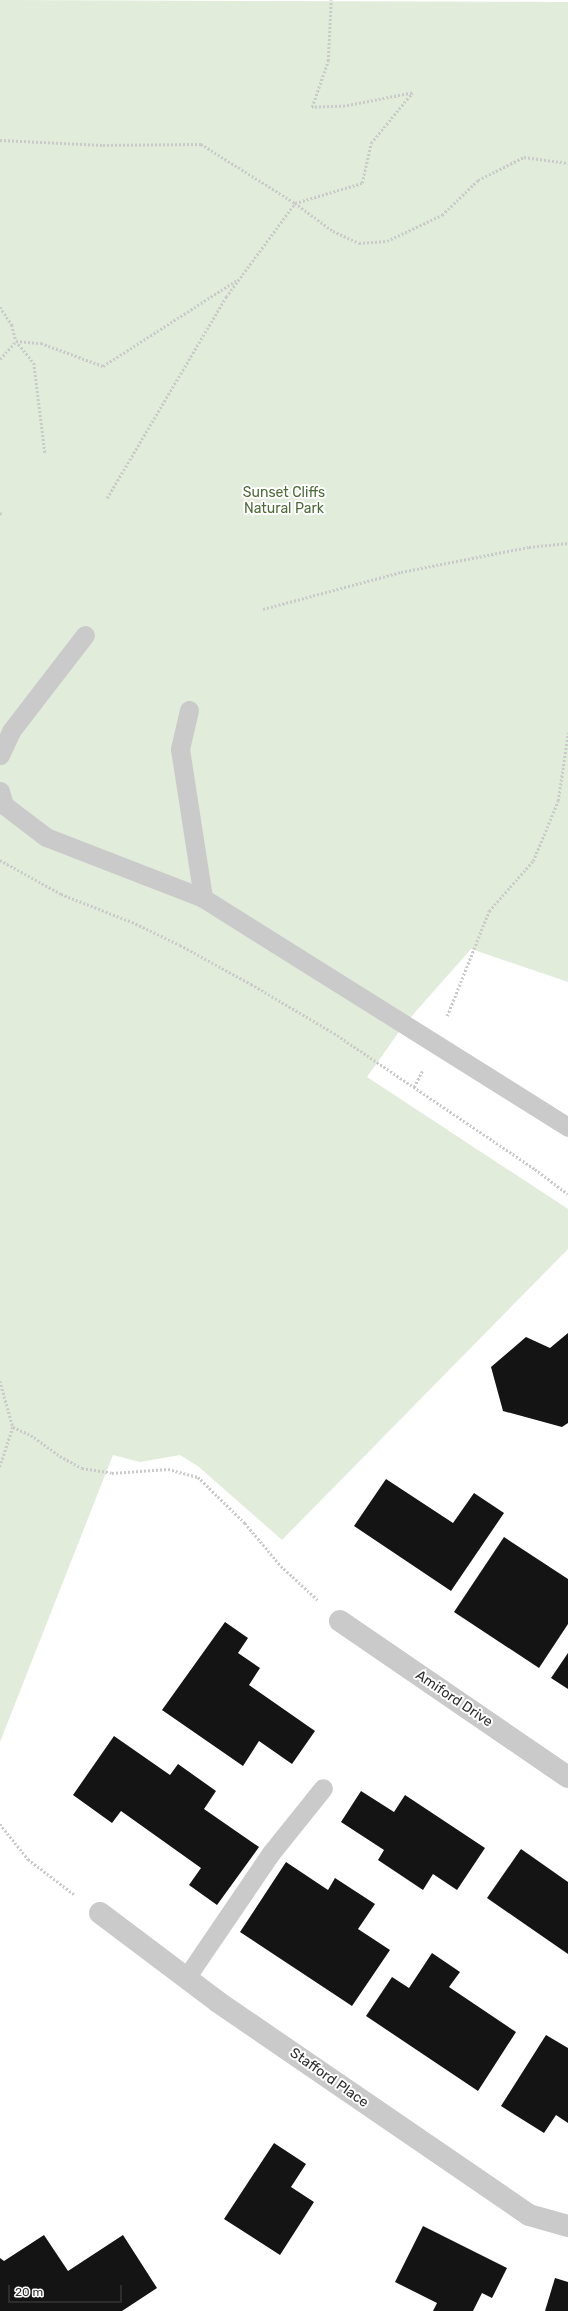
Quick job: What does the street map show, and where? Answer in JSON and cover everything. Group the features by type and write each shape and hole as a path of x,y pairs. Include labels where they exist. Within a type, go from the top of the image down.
{"street":[{"name":"Amiford Drive","path":"340,1621 568,1777"},
{"name":"Stafford Place","path":"100,1913 186,1978 529,2215 562,2226 568,2226"}],"lane":[{"path":"0,755 11,731 85,635"},
{"path":"189,710 180,749 203,898"},
{"path":"0,791 4,805 46,837 203,898 568,1127"},
{"path":"186,1978 272,1853 323,1788"}],"path":[{"path":"107,498 226,297 295,203 362,183 371,143 412,93 345,106 312,107 328,61 331,0"},
{"path":"0,140 103,145 202,144 295,203 333,231 359,243 386,241 442,215 478,180 524,157 568,163"},
{"path":"16,340 41,343 104,366 239,279"},
{"path":"0,307 12,324 16,340 34,363 45,453"},
{"path":"0,360 16,340"},
{"path":"263,609 401,572 529,547 568,543"},
{"path":"414,1087 435,1044 489,911 534,861 558,801 568,733"},
{"path":"0,860 61,894 132,922 251,984 334,1033 536,1169 568,1194"},
{"path":"0,1381 13,1427 0,1467"},
{"path":"13,1427 31,1435 60,1456 82,1468 112,1473 168,1469 198,1477 245,1523 282,1566 340,1621"},
{"path":"0,1824 28,1859 100,1913"}],"green space":[{"name":"Sunset Cliffs Natural Park","path":"0,0 568,2 568,982 471,949 403,1026 367,1077 568,1209 568,1249 282,1540 199,1467 180,1455 140,1462 113,1455 0,1742"}],"building":[{"path":"568,1333 568,1423 562,1427 503,1411 491,1367 526,1337 550,1348"},
{"path":"386,1479 453,1523 474,1493 504,1513 451,1591 354,1526"},
{"path":"504,1537 568,1579 568,1624 539,1668 454,1612"},
{"path":"225,1622 248,1638 238,1653 260,1668 249,1685 315,1731 292,1764 259,1741 243,1766 162,1710"},
{"path":"568,1653 568,1689 551,1678"},
{"path":"114,1736 170,1775 178,1764 216,1791 204,1809 259,1847 217,1905 189,1885 201,1868 121,1811 112,1823 73,1795"},
{"path":"361,1791 394,1812 405,1795 485,1848 457,1890 433,1874 423,1890 378,1860 384,1850 341,1822"},
{"path":"521,1849 568,1882 568,1954 487,1898"},
{"path":"286,1862 328,1890 335,1878 375,1904 358,1929 390,1950 352,2006 240,1932"},
{"path":"432,1953 460,1972 449,1987 516,2032 478,2091 366,2016 392,1977 409,1988"},
{"path":"546,2035 568,2048 568,2123 556,2115 544,2133 501,2106"},
{"path":"274,2143 306,2164 291,2187 314,2202 280,2255 224,2219"},
{"path":"423,2226 507,2268 492,2298 482,2293 473,2311 433,2311 437,2303 395,2282"},
{"path":"44,2235 68,2271 123,2235 157,2288 122,2311 0,2311 0,2258 4,2261"},
{"path":"555,2278 568,2282 568,2311 545,2311"}]}
